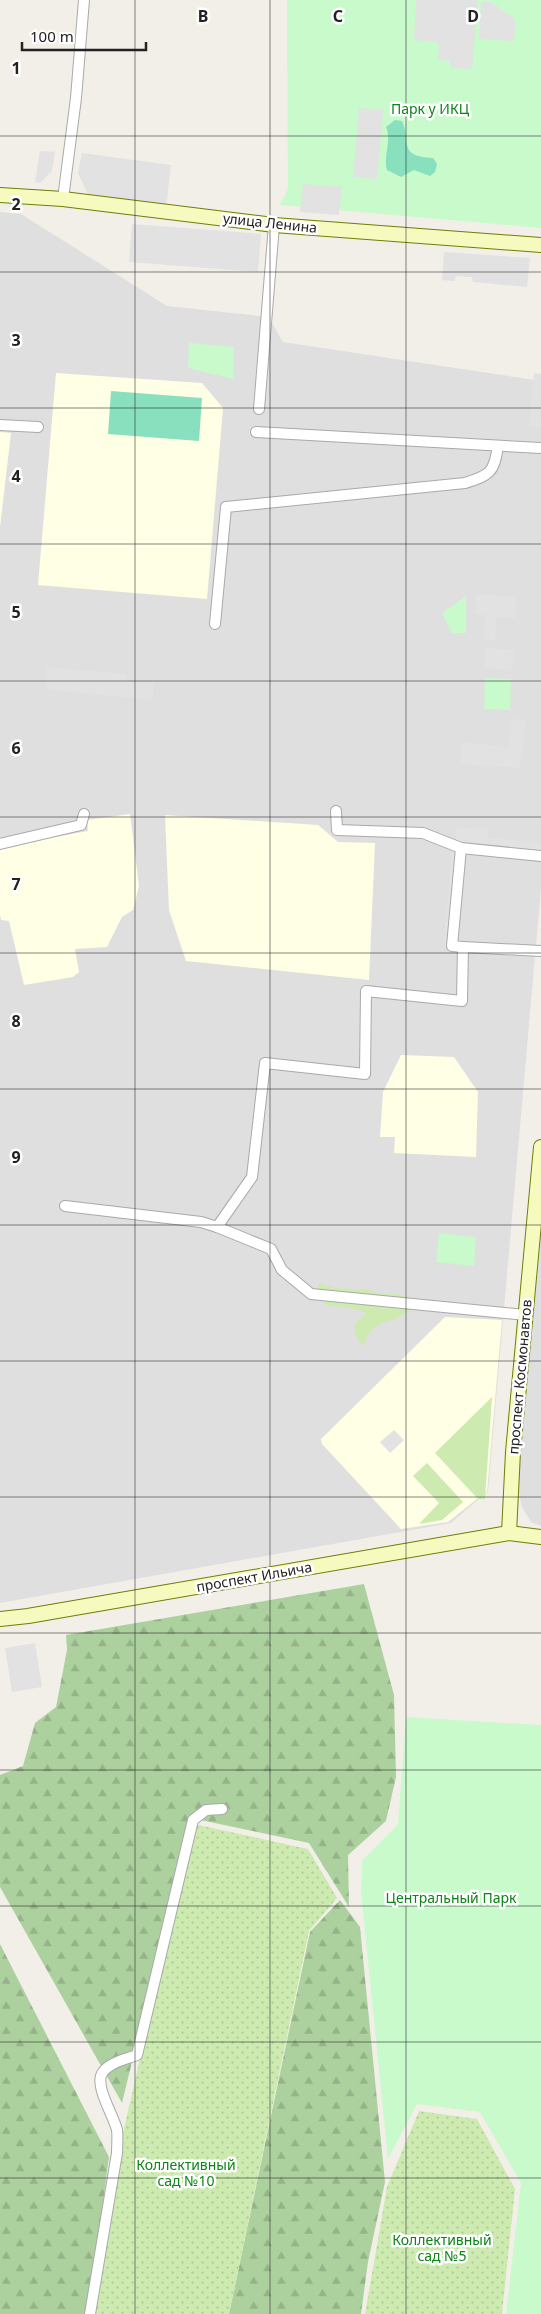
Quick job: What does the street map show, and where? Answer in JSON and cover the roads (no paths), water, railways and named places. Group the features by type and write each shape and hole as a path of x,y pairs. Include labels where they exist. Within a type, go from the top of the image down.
{"street":[{"path":"63,199 76,98 84,0"},
{"name":"улица Ленина","path":"0,195 63,199 274,225 541,245"},
{"path":"259,409 274,225"},
{"path":"0,425 38,427"},
{"path":"256,432 541,448"},
{"path":"215,624 226,507 465,483 486,476 495,465 498,446"},
{"path":"336,811 337,830 423,833 461,848 541,856"},
{"path":"0,844 81,825 84,814"},
{"path":"461,848 452,946 541,950"},
{"path":"217,1226 252,1177 265,1063 364,1074 366,991 462,1001 463,947"},
{"name":"проспект Космонавтов","path":"508,1533 525,1314 541,1147"},
{"path":"65,1206 200,1222 217,1226 271,1249 282,1270 311,1294 525,1314"},
{"name":"проспект Ильича","path":"0,1619 508,1533 541,1537"},
{"path":"90,2314 117,2153 117,2131 111,2111 103,2095 100,2080 102,2072 110,2065 137,2055 193,1820 206,1810 222,1809"}],"park label":[{"name":"Парк у ИКЦ","path":"430,109"},
{"name":"Центральный Парк","path":"451,1898"},
{"name":"Коллективный сад №10","path":"186,2174"},
{"name":"Коллективный сад №5","path":"442,2248"}]}
